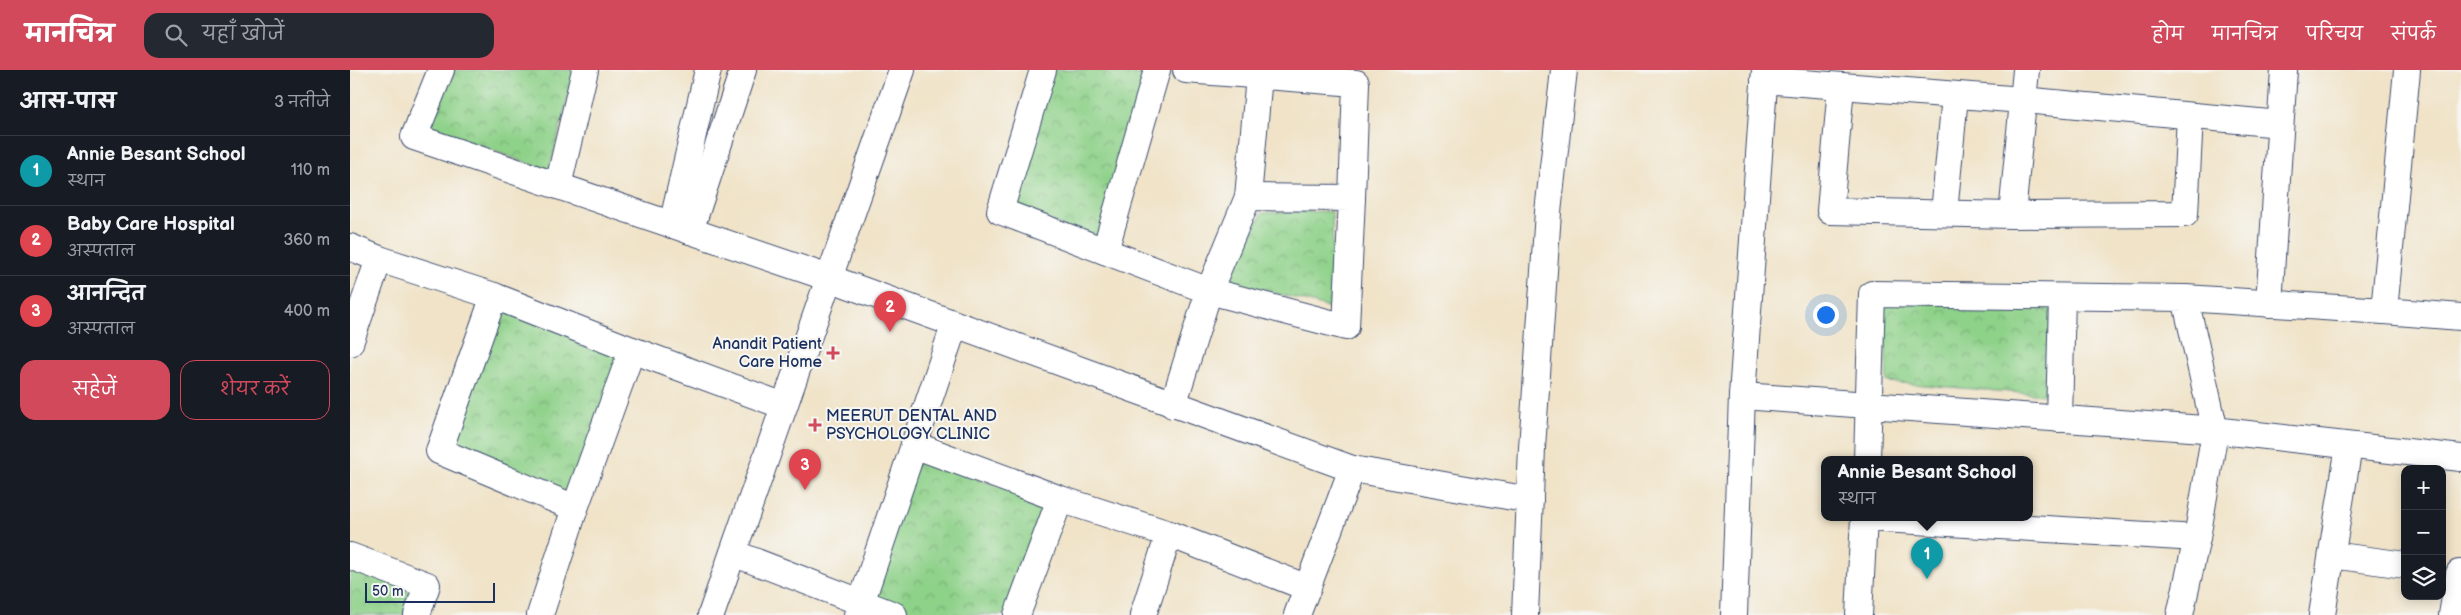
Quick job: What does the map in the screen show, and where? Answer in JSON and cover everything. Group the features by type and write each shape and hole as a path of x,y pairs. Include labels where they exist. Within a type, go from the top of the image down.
{"street":[{"path":"441,70 414,136 829,278 954,326 1352,469 1530,500"},
{"path":"558,186 585,70"},
{"path":"681,228 708,70"},
{"path":"681,228 743,70"},
{"path":"711,615 902,70"},
{"path":"1042,70 1000,211 1209,291 1346,326 1357,77 1259,76 1186,70"},
{"path":"1105,251 1157,70"},
{"path":"1525,615 1530,500 1548,212 1564,70"},
{"path":"2012,215 2026,70"},
{"path":"2269,304 2284,70"},
{"path":"2384,311 2406,70"},
{"path":"1734,615 1742,396 1764,75 1841,87 2023,100 2280,124"},
{"path":"1173,405 1209,291 1248,197 1259,76"},
{"path":"1841,87 1830,211 2012,215 2185,214 2190,116"},
{"path":"1944,213 1955,96"},
{"path":"1248,197 1352,198"},
{"path":"350,248 494,296 632,350 784,406"},
{"path":"350,343 379,259"},
{"path":"1867,456 1872,294 2185,298 2461,318"},
{"path":"494,296 439,451 575,508"},
{"path":"2059,419 2062,296"},
{"path":"2180,615 2197,538 2215,431 2185,298"},
{"path":"858,609 954,326"},
{"path":"540,615 575,508 632,350"},
{"path":"1742,396 2215,431 2461,458"},
{"path":"914,445 1060,499 1169,534 1308,588"},
{"path":"2322,615 2349,446"},
{"path":"1297,615 1352,469"},
{"path":"1017,615 1060,499"},
{"path":"1859,615 1865,521"},
{"path":"1915,521 2197,538"},
{"path":"1143,615 1169,534"},
{"path":"733,553 858,609 894,615"},
{"path":"2332,555 2401,564"},
{"path":"350,556 427,585 418,615"},
{"path":"2452,615 2454,572"}],"green space":[{"path":"452,70 575,70 549,171 428,127"},
{"path":"1051,70 1090,70 1147,75 1101,242 1008,204"},
{"path":"1332,211 1334,309 1228,280 1262,213"},
{"path":"1884,303 2052,304 2045,395 1887,382"},
{"path":"499,309 621,355 572,498 447,447"},
{"path":"919,458 1048,504 1010,615 918,615 868,600"},
{"path":"350,564 418,591 409,615 350,615"}],"place":[{"name":"Baby Care Hospital","path":"890,332"},
{"name":"Anandit Patient Care Home","path":"833,353"},
{"name":"MEERUT DENTAL AND PSYCHOLOGY CLINIC","path":"815,425"},
{"name":"आनन्दित","path":"805,490"},
{"name":"Annie Besant School","path":"1927,579"}]}
